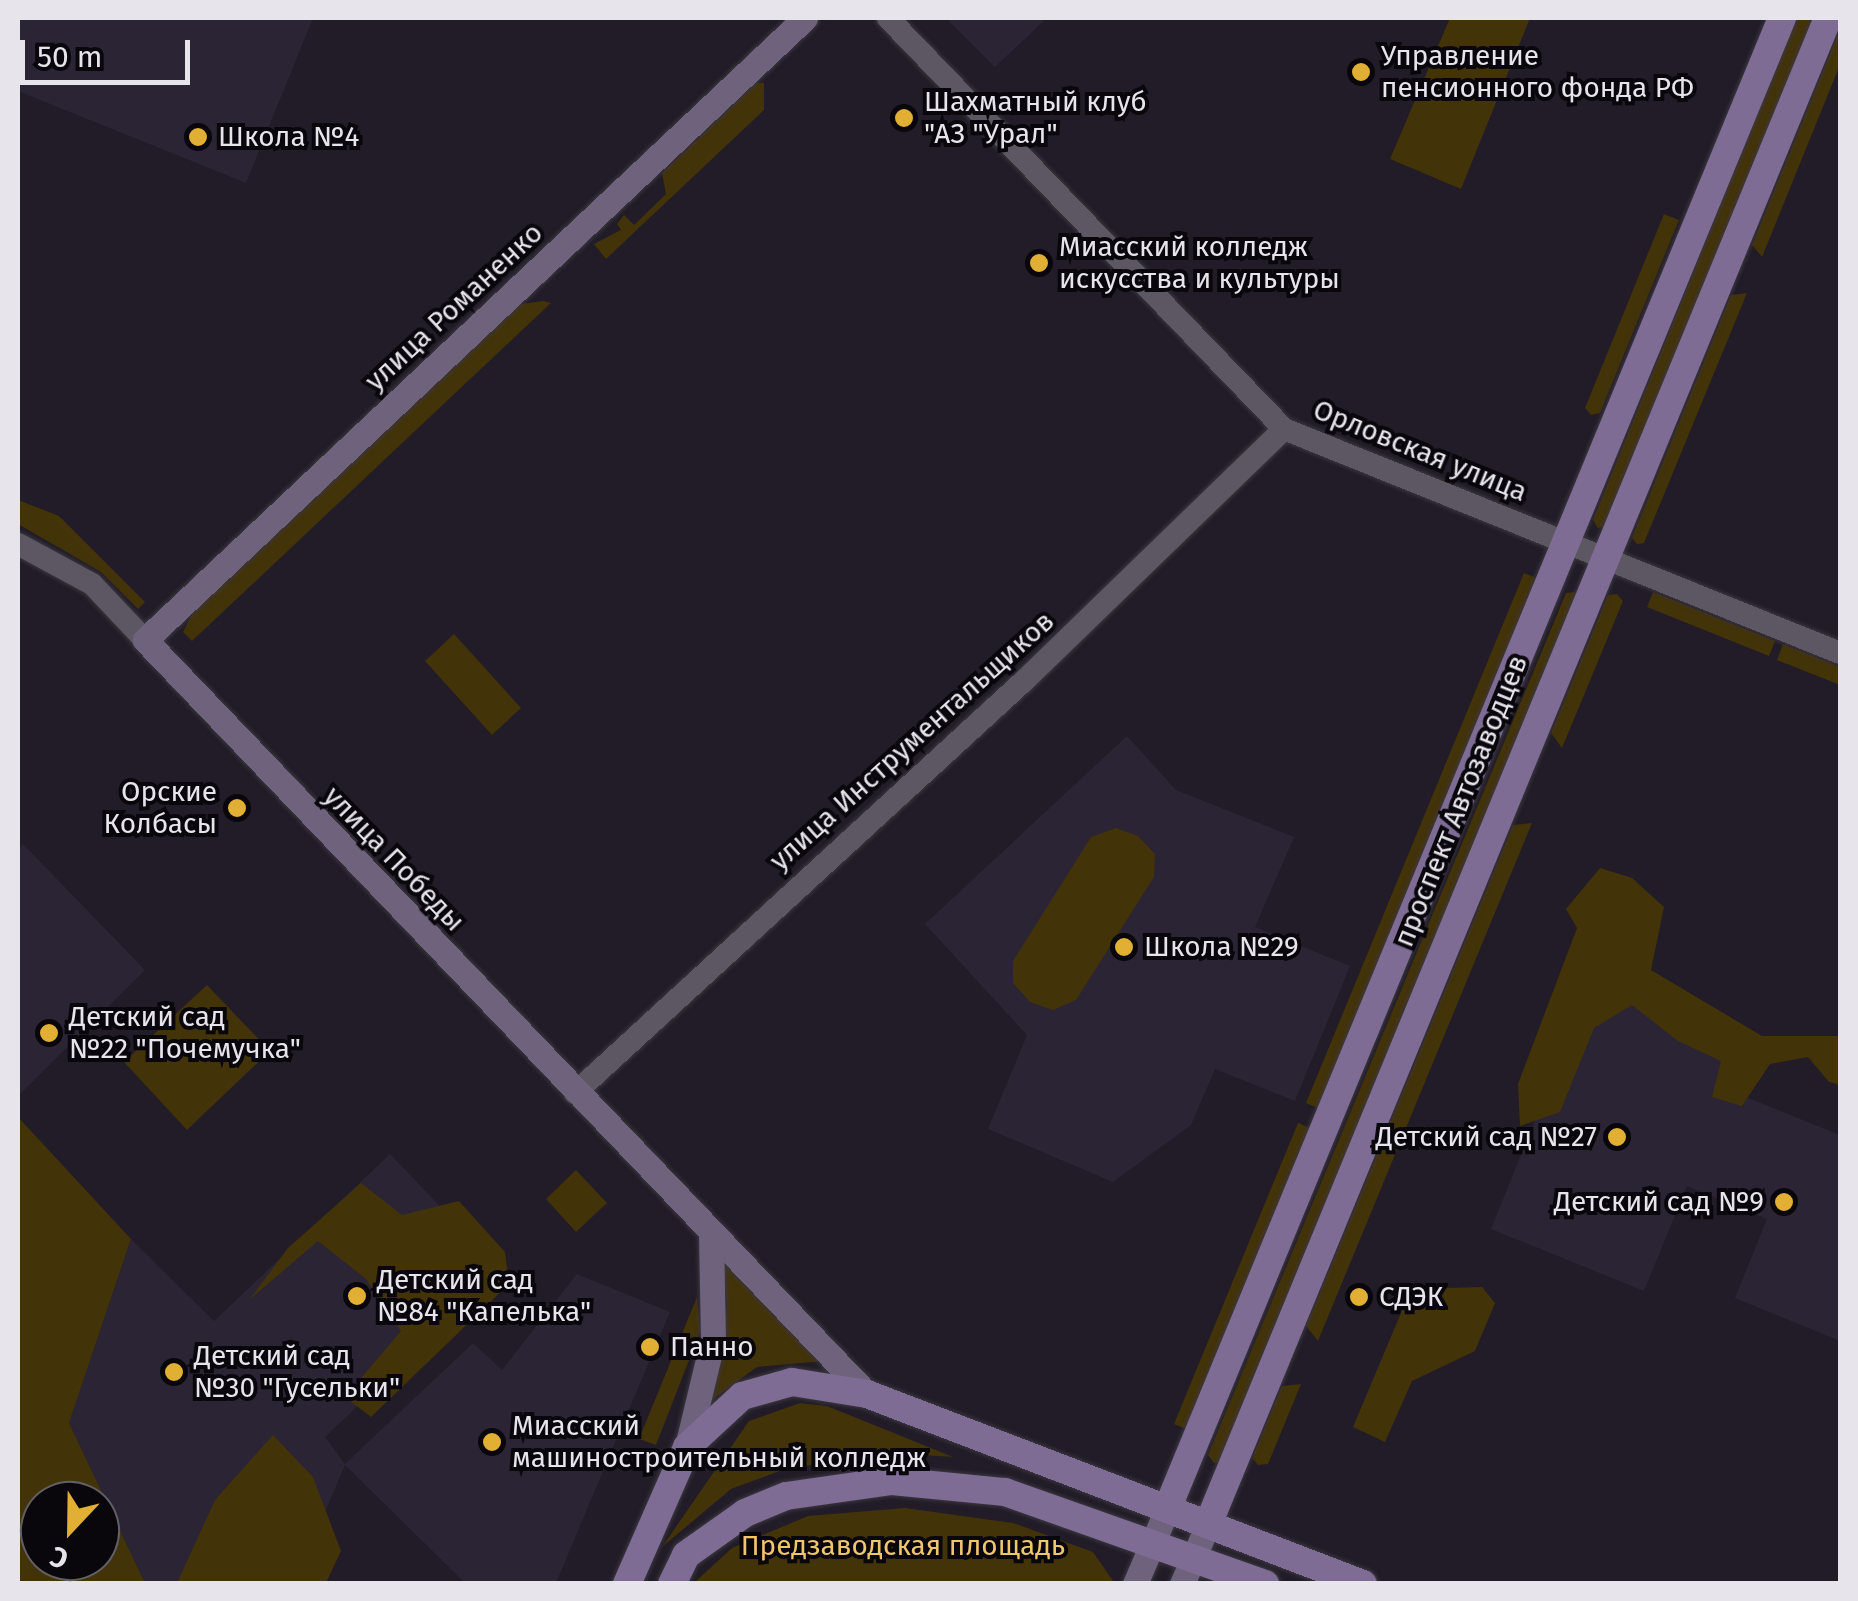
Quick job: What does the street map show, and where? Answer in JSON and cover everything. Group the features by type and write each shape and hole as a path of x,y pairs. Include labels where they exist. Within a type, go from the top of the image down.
{"main road":[{"name":"улица Романенко","path":"145,640 805,18"},
{"name":"проспект Автозаводцев","path":"1135,1584 1782,18"},
{"name":"проспект Автозаводцев","path":"1182,1584 1828,18"},
{"name":"улица Победы","path":"145,640 711,1236 867,1394"},
{"path":"627,1584 687,1447 713,1339 711,1236"},
{"path":"687,1447 742,1396 792,1382 867,1394 1209,1522 1362,1584"},
{"path":"672,1584 686,1555 744,1513 837,1484 940,1483 1005,1492 1257,1580"}],"street":[{"name":"Орловская улица","path":"888,18 1284,428 1840,653"},
{"name":"улица Инструментальщиков","path":"574,1092 1026,679 1284,428"},
{"name":"улица Победы","path":"18,544 92,584 145,640"}],"shaded area":[{"name":"Школа №4","path":"18,18 313,18 246,183 18,91"},
{"path":"946,18 1047,18 995,67"},
{"name":"Школа №29","path":"1127,736 1176,790 1294,837 1255,927 1350,966 1295,1101 1215,1069 1191,1125 1113,1182 988,1129 1027,1035 925,924"},
{"name":"Детский сад №22 \"Почемучка\"","path":"23,844 145,970 18,1096 18,849"},
{"name":"Детский сад №27","path":"1593,976 1746,1038 1726,1089 1840,1135 1840,1341 1735,1298 1767,1219 1687,1186 1644,1291 1491,1229"},
{"path":"390,1154 501,1270 325,1437 345,1464 473,1343 502,1370 577,1274 670,1312 556,1583 465,1583 345,1465 295,1583 145,1583 120,1530 120,1481 97,1481 69,1423 131,1239 214,1321"}],"green space":[{"path":"1450,18 1530,18 1461,189 1390,159"},
{"path":"1796,18 1816,18 1608,525 1598,528 1593,520"},
{"path":"1840,29 1840,65 1762,257 1752,245"},
{"path":"756,83 764,83 764,110 606,259 594,244 621,230 617,224 624,215 634,225 666,194 662,173"},
{"path":"1664,214 1679,220 1600,413 1591,415 1585,408"},
{"path":"1747,293 1644,543 1637,544 1632,538 1731,295"},
{"path":"551,303 192,641 183,632 195,608 521,304"},
{"path":"18,500 59,516 145,602 138,609 101,572 18,524"},
{"path":"1524,573 1536,578 1318,1108 1306,1103"},
{"path":"1575,592 1581,599 1223,1462 1214,1463 1208,1455 1566,593"},
{"path":"1653,592 1775,641 1769,656 1647,607"},
{"path":"1617,594 1623,601 1562,748 1551,733 1608,595"},
{"path":"454,634 521,708 492,735 425,661"},
{"path":"1783,644 1840,667 1840,685 1777,660"},
{"path":"1532,823 1318,1341 1306,1326 1513,825"},
{"path":"1116,828 1138,836 1155,854 1154,877 1076,1000 1053,1010 1030,1002 1013,983 1013,961 1091,837"},
{"path":"1600,868 1632,878 1664,907 1651,970 1762,1036 1840,1036 1840,1085 1829,1082 1808,1057 1770,1064 1742,1106 1712,1097 1721,1061 1678,1041 1632,1005 1594,1028 1560,1112 1520,1126 1518,1084 1577,928 1566,909"},
{"path":"207,985 270,1051 187,1130 124,1062"},
{"path":"18,1117 131,1239 69,1423 97,1481 20,1481 20,1581 120,1581 120,1530 145,1583 18,1583"},
{"path":"1298,1123 1310,1128 1186,1429 1174,1424"},
{"path":"576,1170 607,1203 576,1232 546,1199"},
{"path":"361,1183 402,1215 459,1201 505,1252 509,1284 371,1417 345,1397 401,1331 366,1279 318,1241 249,1300 288,1248"},
{"path":"723,1260 824,1361 757,1367 702,1407 727,1308"},
{"path":"1482,1287 1495,1303 1475,1351 1412,1381 1385,1442 1353,1427 1411,1289"},
{"path":"697,1297 700,1332 656,1445 639,1439"},
{"path":"1301,1384 1268,1464 1258,1465 1252,1458 1282,1386"},
{"path":"800,1403 827,1406 953,1457 893,1453 785,1469 731,1489 662,1547 749,1421"},
{"path":"273,1435 313,1477 341,1551 326,1583 177,1583 215,1500"},
{"name":"Предзаводская площадь","path":"905,1508 1013,1523 1093,1552 1113,1581 694,1583 732,1548 808,1516"}],"place":[{"name":"Управление пенсионного фонда РФ","path":"1361,72"},
{"name":"Шахматный клуб \"АЗ \"Урал\"","path":"904,118"},
{"name":"Школа №4","path":"198,137"},
{"name":"Миасский колледж искусства и культуры","path":"1039,263"},
{"name":"Орские Колбасы","path":"237,808"},
{"name":"Школа №29","path":"1124,947"},
{"name":"Детский сад №22 \"Почемучка\"","path":"49,1033"},
{"name":"Детский сад №27","path":"1617,1137"},
{"name":"Детский сад №9","path":"1784,1202"},
{"name":"Детский сад №84 \"Капелька\"","path":"357,1296"},
{"name":"СДЭК","path":"1359,1297"},
{"name":"Панно","path":"650,1347"},
{"name":"Детский сад №30 \"Гусельки\"","path":"174,1372"},
{"name":"Миасский машиностроительный колледж","path":"492,1442"}]}
